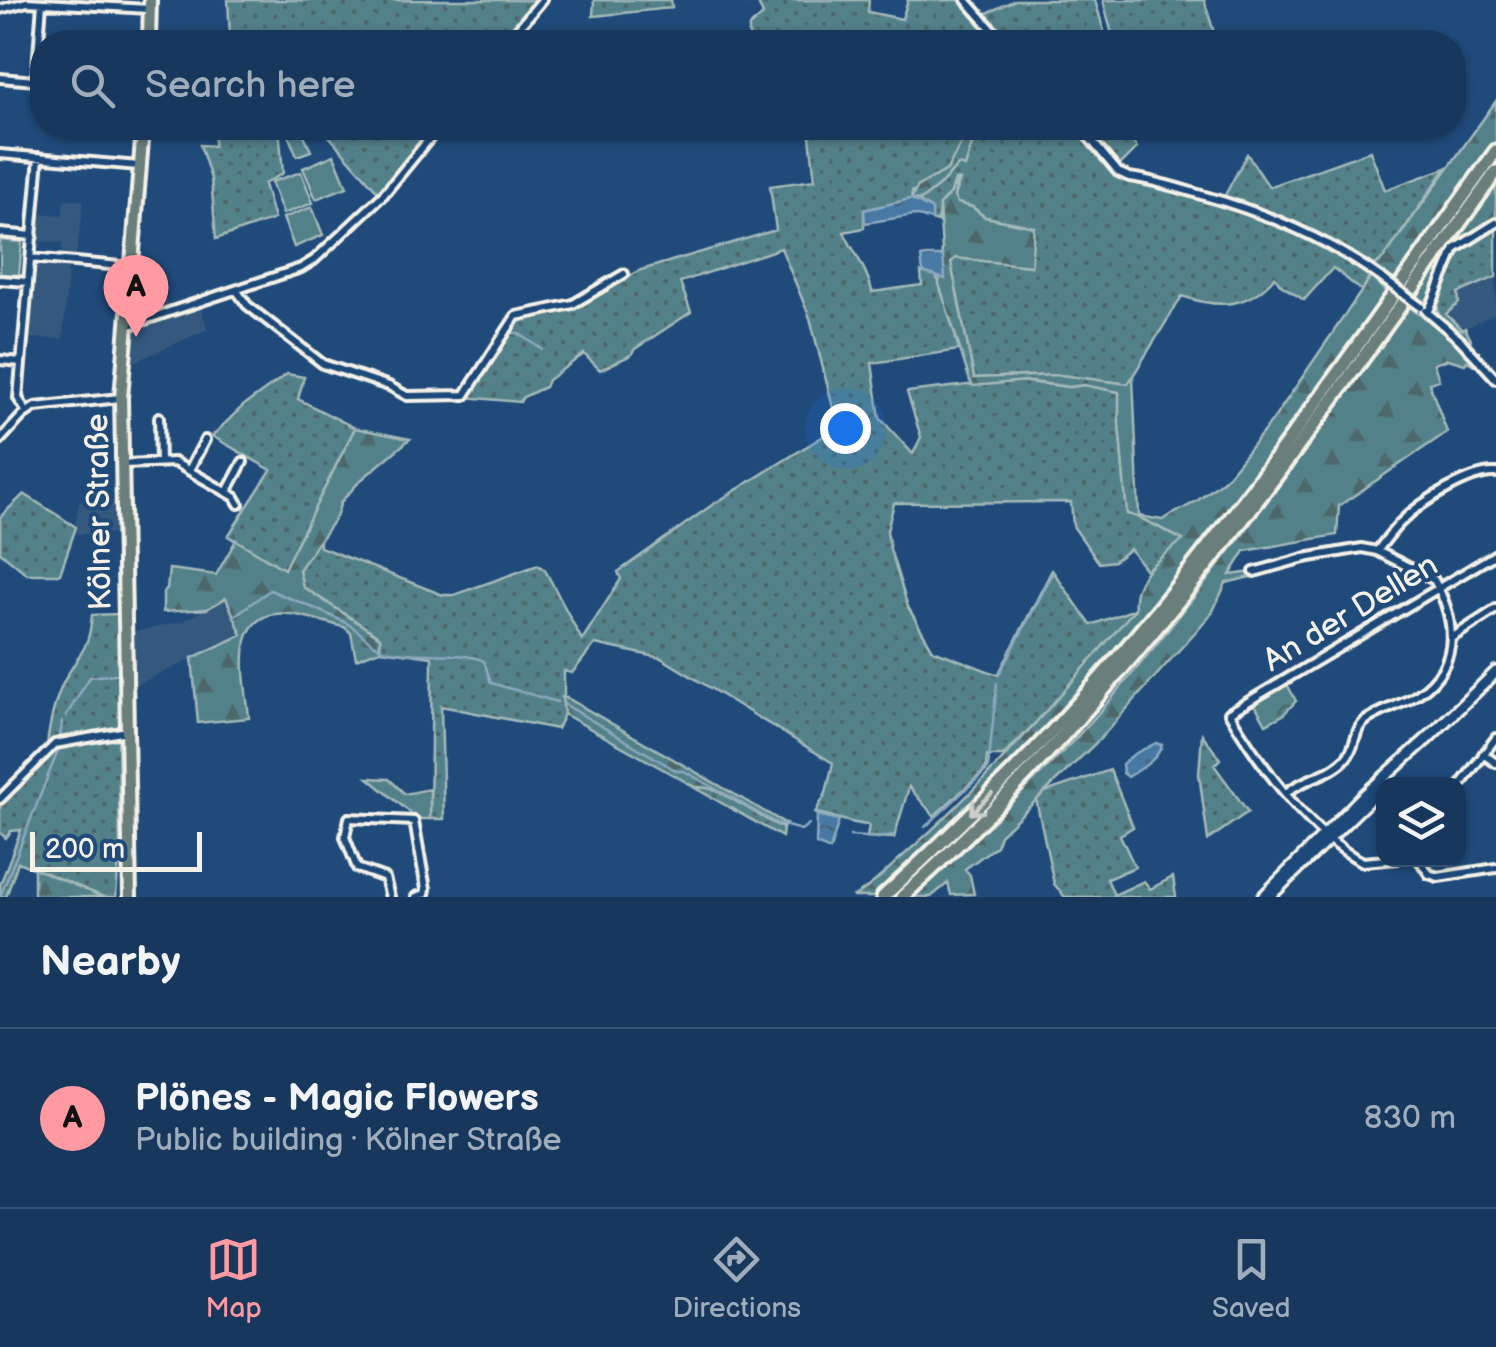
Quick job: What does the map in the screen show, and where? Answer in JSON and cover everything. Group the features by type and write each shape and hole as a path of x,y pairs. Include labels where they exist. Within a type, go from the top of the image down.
{"highway":[{"path":"883,897 1052,732 1180,582 1268,468 1496,151"},
{"path":"902,897 1002,804 1115,681 1190,590 1496,172"}],"main road":[{"path":"149,30 150,5"},
{"name":"Kölner Straße","path":"130,897 121,398 141,140"}],"street":[{"path":"517,30 542,0"},
{"path":"966,0 992,30"},
{"path":"0,8 18,3 150,5"},
{"path":"40,30 42,3"},
{"path":"0,78 30,81"},
{"path":"127,326 287,274 314,260 384,194 428,140"},
{"path":"1091,140 1118,172 1129,178 1146,179 1254,209 1295,225 1356,259 1460,340 1496,379"},
{"path":"0,154 140,166"},
{"path":"26,412 18,403 39,158"},
{"path":"1424,310 1455,249 1496,223"},
{"path":"0,233 33,236"},
{"path":"30,258 132,267"},
{"path":"238,291 247,305 323,364 407,396 466,395 516,316 573,304 624,274"},
{"path":"0,280 28,282"},
{"path":"0,360 21,362"},
{"path":"0,440 26,412 78,400 121,398"},
{"path":"159,416 160,463"},
{"path":"189,470 206,440"},
{"path":"122,464 174,462 235,496 239,504"},
{"path":"227,492 243,462"},
{"path":"1377,551 1413,512 1463,481 1478,474 1496,473"},
{"path":"1254,572 1352,548 1377,551 1434,580 1438,588 1453,637 1444,666 1426,688 1367,719 1358,729 1346,758 1286,793 1327,836 1363,862 1376,861"},
{"name":"An der Dellen","path":"1286,793 1261,765 1229,713 1496,554"},
{"path":"1453,637 1496,609"},
{"path":"1266,897 1496,672"},
{"path":"0,799 55,744 127,731"},
{"path":"1392,777 1429,737"},
{"path":"1466,777 1496,738"},
{"path":"1483,754 1496,763"},
{"path":"1327,836 1376,792"},
{"path":"390,897 385,878 357,868 345,837 349,818 414,821 426,888 425,894 416,897"},
{"path":"1425,867 1432,876 1496,868"}],"shaded area":[{"path":"64,199 84,201 76,257 62,256 62,243 36,241 38,213 62,215"},
{"path":"34,265 68,267 63,339 29,338"},
{"path":"1496,277 1496,313 1462,330 1446,314 1459,303 1457,293"},
{"path":"136,295 165,296 173,316 200,307 208,329 130,364"},
{"path":"79,501 114,501 115,534 74,534"},
{"path":"238,589 242,636 134,686 133,632 184,621"}],"green space":[{"path":"228,0 545,0 519,30 230,30"},
{"path":"594,0 671,0 672,8 593,16"},
{"path":"869,0 868,12 902,19 908,0 961,0 988,30 749,30 763,15 758,3 745,3"},
{"path":"1015,0 1095,0 1104,30 996,30 983,15"},
{"path":"1103,0 1204,0 1213,30 1111,30"},
{"path":"1496,101 1496,141 1394,282 1373,267 1384,258"},
{"path":"214,140 280,140 283,173 264,184 274,219 216,239 211,179 200,145 214,146"},
{"path":"290,140 306,140 311,151 297,156"},
{"path":"333,140 423,140 379,193"},
{"path":"810,140 963,140 947,170 912,192 911,199 864,210 864,228 844,232 872,292 922,285 921,272 935,275 943,289 959,350 872,363 880,418 913,454 921,437 907,392 1010,380 1069,387 1084,385 1120,392 1127,514 1184,540 1146,570 1130,549 1114,561 1099,563 1073,526 1071,502 894,503 887,531 890,549 908,607 933,650 998,675 1052,570 1091,625 1135,609 1068,690 1003,756 987,756 982,773 934,816 909,787 894,838 867,837 869,825 815,813 826,793 833,763 661,658 595,644 572,673 564,671 564,714 557,729 441,706 444,819 430,819 432,657 380,650 380,637 303,587 299,570 320,539 320,547 443,595 454,595 538,565 545,570 582,640 621,579 618,572 712,505 838,427 810,318 781,248 680,282 691,312 631,355 600,370 584,354 520,402 464,397 519,317 570,307 641,270 776,230 770,186 815,180"},
{"path":"963,140 973,140 965,167 958,165 921,200 911,199 918,186 947,170"},
{"path":"973,140 1132,140 1137,148 1118,167 1124,173 1142,174 1224,197 1247,154 1269,187 1370,151 1385,190 1446,168 1384,258 1373,267 1251,204 1247,209 1316,239 1371,273 1362,291 1333,268 1304,300 1275,277 1254,295 1232,303 1208,303 1182,296 1128,384 1060,375 974,378 951,263 955,258 1031,266 1026,225 985,217 972,207 957,203 954,197 960,180 955,180 951,193 939,205 938,222 932,220 932,210 918,201 942,183 958,164 965,167"},
{"path":"334,155 347,187 316,199 303,168"},
{"path":"301,172 313,203 283,214 271,182"},
{"path":"958,178 954,197 957,203 972,207 985,217 1034,227 1031,266 955,258 951,263 974,378 1060,375 1128,384 1133,377 1139,516 1162,520 1197,501 1225,479 1273,420 1371,277 1386,292 1210,532 1097,671 1016,759 873,897 852,897 936,826 1024,736 1135,609 1137,587 1148,569 1183,540 1127,514 1119,392 1025,381 973,386 939,284 939,205"},
{"path":"1496,181 1496,221 1459,240 1425,304 1415,297"},
{"path":"312,207 323,235 294,247 283,218"},
{"path":"1496,226 1496,277 1458,293 1459,303 1446,314 1462,330 1465,328 1469,343 1439,316 1437,302 1451,259 1459,249"},
{"path":"0,240 22,242 19,275 0,274"},
{"path":"1409,307 1452,337 1484,371 1467,361 1465,364 1448,359 1434,364 1439,380 1429,383 1447,432 1339,506 1337,535 1245,551 1230,575 1253,572 1254,576 1226,583 1212,613 1099,740 1000,835 996,846 965,869 974,894 951,895 948,883 931,897 910,897 1038,776 1150,653"},
{"path":"287,374 304,377 298,399 355,428 284,570 228,536 271,470 212,436 243,406"},
{"path":"355,428 410,439 341,502 336,517 299,570 303,587 380,637 380,650 356,659 351,633 344,627 297,615 270,615 256,622 244,650 249,718 198,723 192,658 242,635 226,598 207,609 163,612 169,569 216,575 236,540 284,569"},
{"path":"24,494 76,527 60,574 27,574 0,552 0,517"},
{"path":"118,614 120,727 47,745 56,700 87,641 92,615"},
{"path":"1287,684 1296,701 1283,715 1266,724 1254,703"},
{"path":"562,697 786,824 783,828 772,823 718,791 695,787 564,714"},
{"path":"1202,734 1220,759 1214,765 1248,812 1208,840 1199,774"},
{"path":"118,735 120,844 116,897 103,897 18,862 6,897 0,897 0,885 21,830 11,831 6,838 0,833 0,804 56,747"},
{"path":"1110,770 1133,827 1120,835 1135,867 1107,879 1114,895 1144,881 1150,889 1173,877 1176,897 1065,897 1054,884 1036,799 1042,793"},
{"path":"368,778 389,779 405,794 430,789 430,819 418,819"},
{"path":"705,787 783,828 782,837 695,788"},
{"path":"34,868 103,897 34,897"}],"water":[{"path":"911,199 932,210 932,220 915,215 865,223 864,210"},
{"path":"943,256 945,279 923,272 921,257"},
{"path":"1156,743 1162,745 1152,760 1128,777 1123,773 1122,764"},
{"path":"817,815 839,820 830,850 816,844"}],"waterway":[{"path":"509,333 518,333 542,349"},
{"path":"1000,673 1053,573"},
{"path":"234,616 270,590 348,624 385,650 475,658 484,661 491,683 557,702"},
{"path":"66,716 90,677 117,674"},
{"path":"925,827 988,769 997,683"},
{"path":"564,704 677,771 684,771 776,823 801,830 809,824"},
{"path":"60,738 62,722"},
{"path":"0,897 59,748"},
{"path":"850,836 893,835"}],"place":[{"name":"Plönes - Magic Flowers","path":"136,337"}]}
